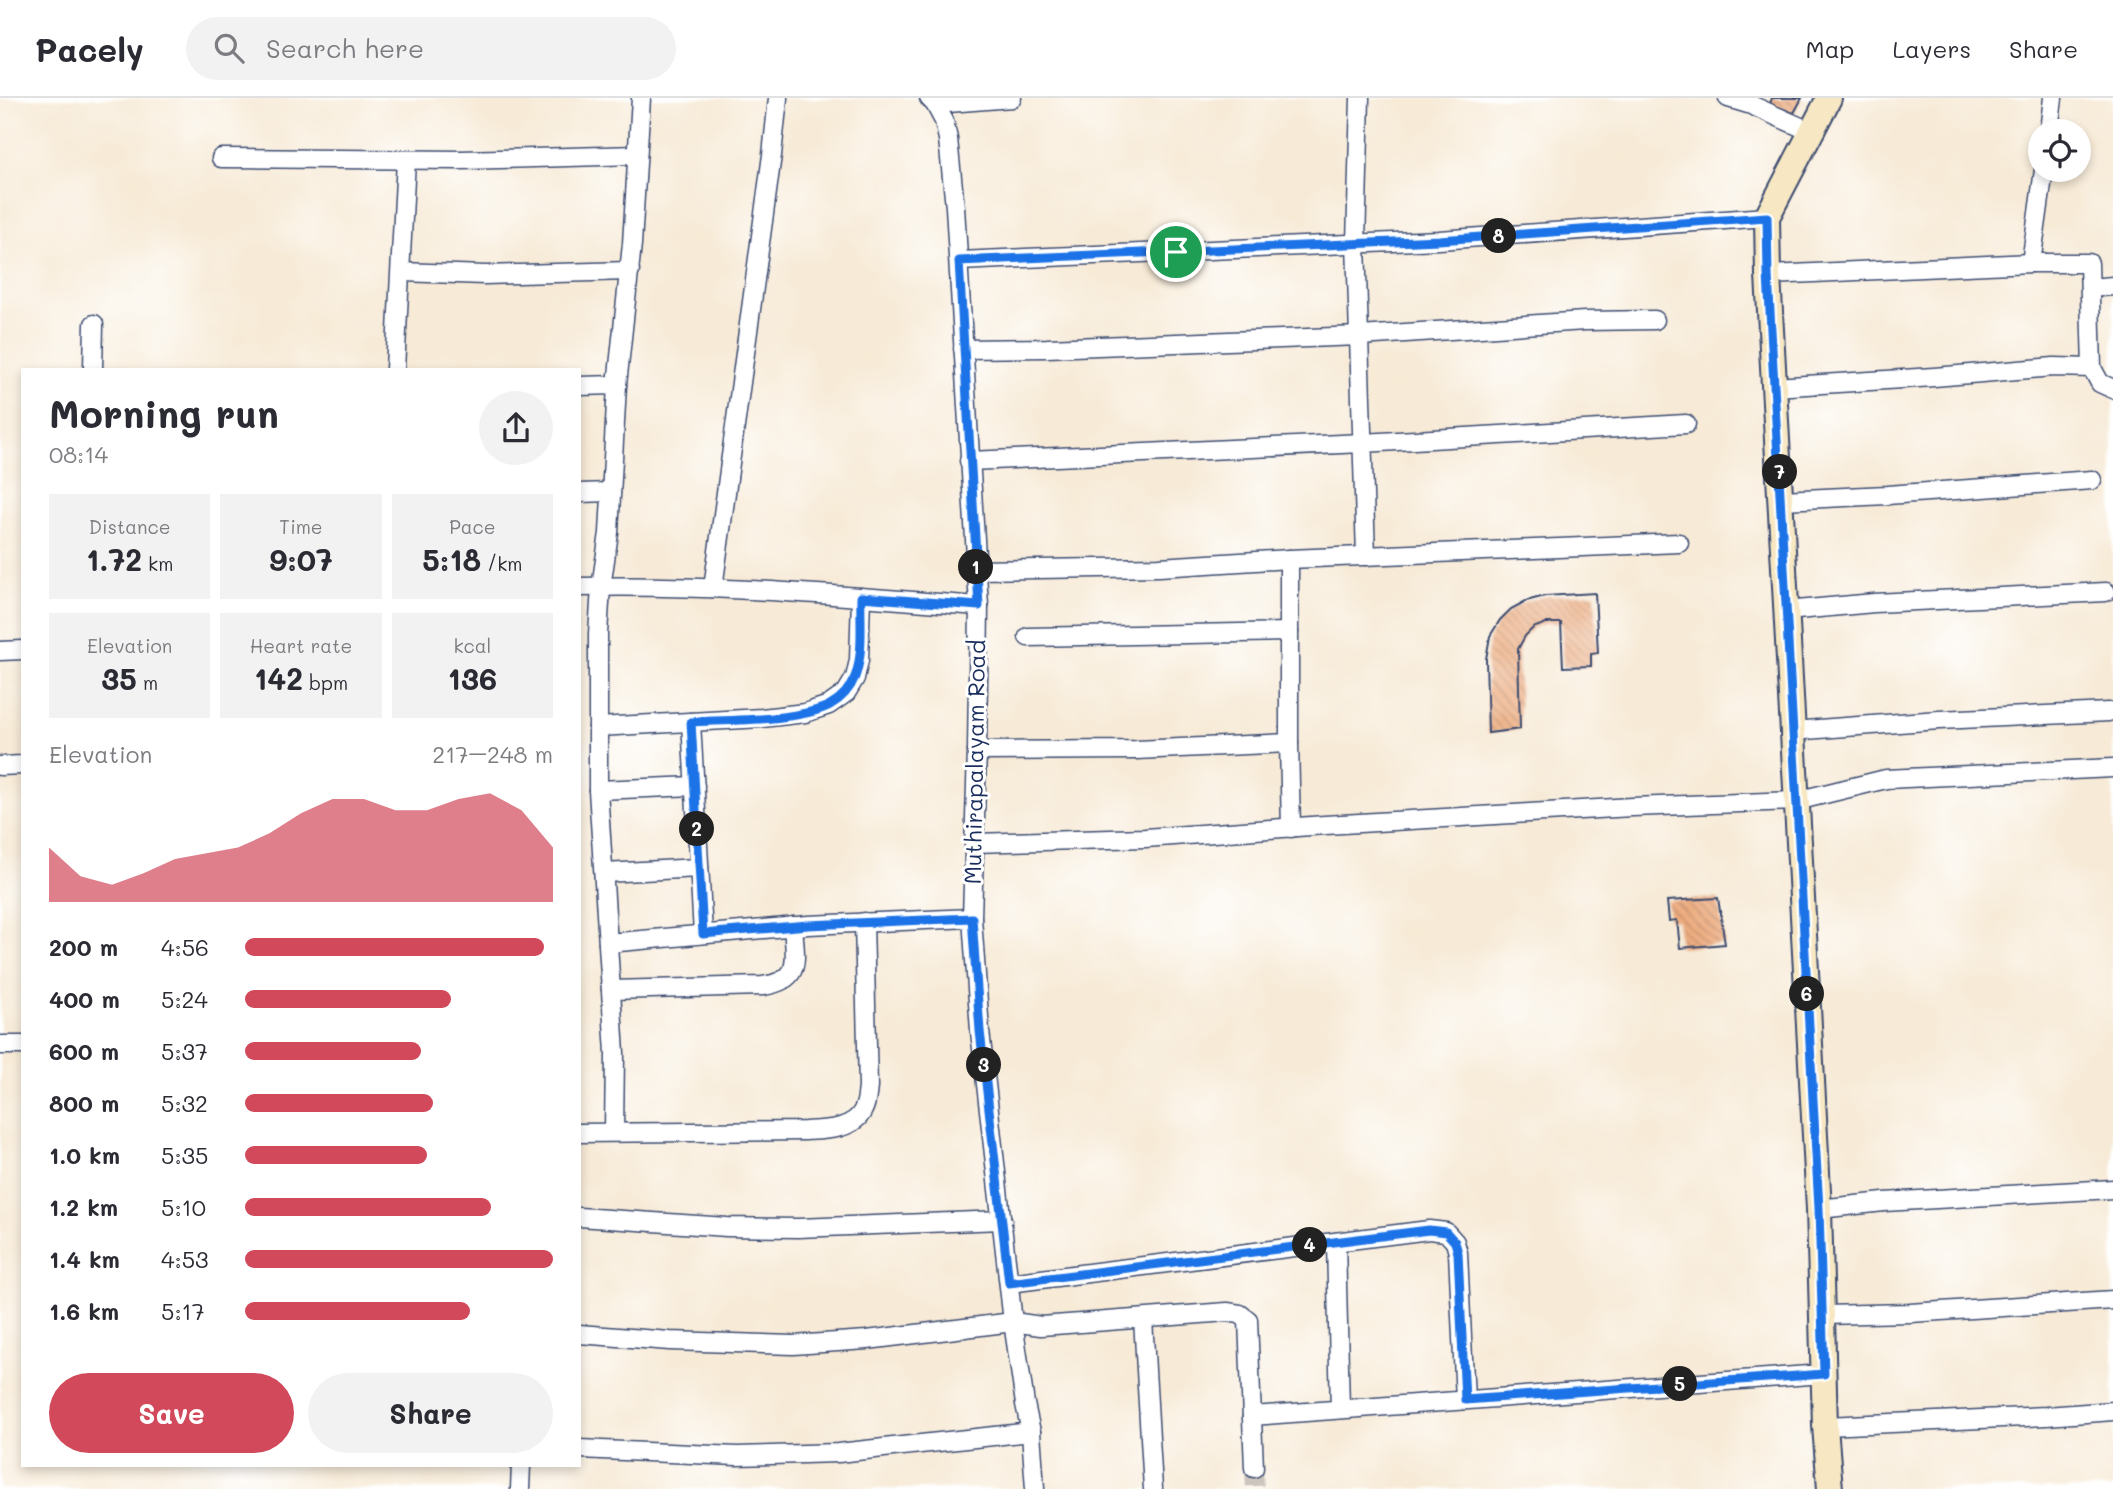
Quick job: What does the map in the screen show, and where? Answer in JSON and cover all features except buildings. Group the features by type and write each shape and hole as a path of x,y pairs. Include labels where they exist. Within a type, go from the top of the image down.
{"street":[{"path":"614,1132 615,1053 598,790 598,634 601,587 609,533 617,385 630,271 641,98"},
{"path":"713,588 778,98"},
{"path":"932,101 1012,98"},
{"path":"1360,98 1356,243 1366,556"},
{"path":"1728,98 1751,105 1812,132"},
{"path":"1829,98 1767,217 1819,1209 1825,1426 1830,1489"},
{"path":"2050,119 2053,98"},
{"name":"Muthirapalayam Road","path":"932,101 944,121 948,139 959,261 979,606 972,918 980,1031 1013,1322 1031,1432 1035,1489"},
{"path":"221,158 406,160 637,155"},
{"path":"396,368 406,160"},
{"path":"2031,263 2042,182"},
{"path":"959,261 1439,240 1767,217"},
{"path":"1768,275 2031,263 2089,264 2092,368 2100,383 2113,389"},
{"path":"401,272 485,275 630,271"},
{"path":"2090,288 2113,286"},
{"path":"963,349 1360,337 1584,321 1655,320"},
{"path":"93,368 94,324"},
{"path":"1774,387 2054,367 2092,368"},
{"path":"581,386 617,385"},
{"path":"969,461 1363,443 1686,424"},
{"path":"1782,500 2092,480"},
{"path":"581,493 611,492"},
{"path":"976,569 1159,567 1679,543"},
{"path":"1289,559 1292,828"},
{"path":"581,587 646,585 713,588 979,606"},
{"path":"1786,611 1874,603 2106,592"},
{"path":"598,727 762,718 805,713 829,705 846,693 855,678 859,660 861,597"},
{"path":"1028,637 1289,632"},
{"path":"0,651 21,650"},
{"path":"1792,731 1939,720 2109,712"},
{"path":"691,722 703,934"},
{"path":"977,751 1136,750 1289,743"},
{"path":"0,766 21,765"},
{"path":"974,843 1146,838 1619,808 1796,801 1886,779 2113,768"},
{"path":"598,790 695,786"},
{"path":"604,873 699,868"},
{"path":"608,943 793,926 972,918"},
{"path":"581,1133 805,1131 826,1130 854,1121 862,1113 868,1087 864,922"},
{"path":"611,990 776,984 788,979 792,972 795,960 793,926"},
{"path":"0,1045 21,1045"},
{"path":"1819,1209 1884,1202 2113,1189"},
{"path":"581,1217 717,1227 798,1228 1002,1220"},
{"path":"1009,1283 1429,1230 1446,1232 1455,1242 1458,1253 1465,1400"},
{"path":"1336,1241 1340,1409"},
{"path":"1823,1315 1910,1313 2113,1300"},
{"path":"581,1334 670,1341 793,1345 867,1340 1013,1322 1041,1326 1227,1312 1240,1314 1248,1320 1254,1468"},
{"path":"1143,1320 1153,1489"},
{"path":"1252,1416 1824,1374"},
{"path":"1825,1426 2113,1411"},
{"path":"581,1449 737,1456 838,1453 1031,1432"},
{"path":"520,1489 521,1467"}],"tunnel":[{"path":"1254,1468 1255,1489"}],"route":[{"path":"1767,217 1819,1209 1824,1374 1465,1400 1458,1253 1455,1242 1446,1232 1429,1230 1009,1283 980,1031 972,918 808,925 703,934 691,722 805,713 829,705 846,693 855,678 859,660 861,597 979,606 959,261 1176,252 1439,240 1767,217"}]}
